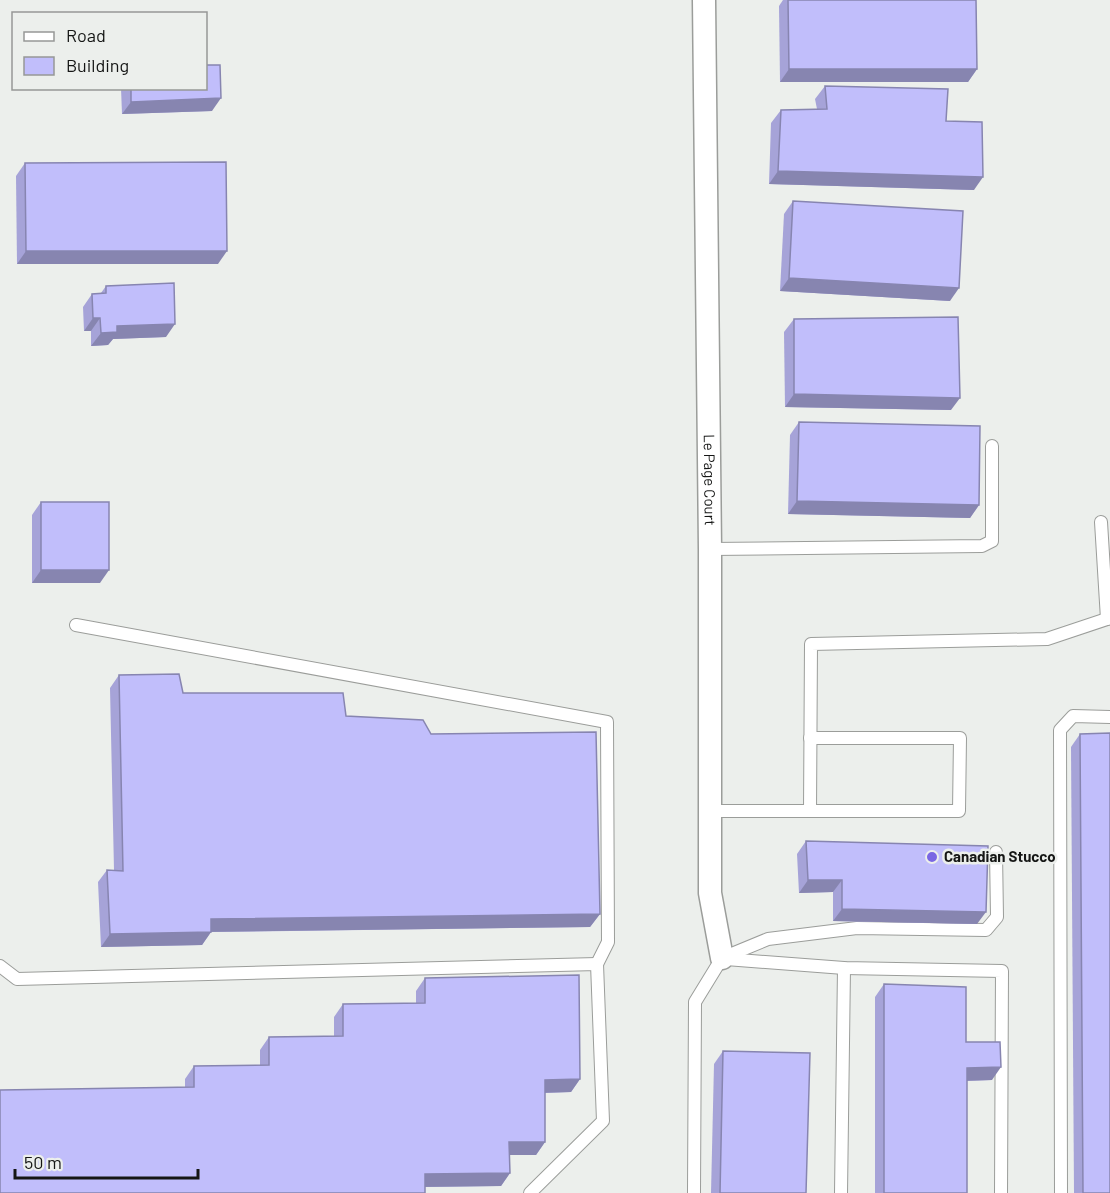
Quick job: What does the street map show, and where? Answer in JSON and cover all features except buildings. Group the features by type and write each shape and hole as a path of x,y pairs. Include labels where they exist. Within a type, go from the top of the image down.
{"street":[{"name":"Le Page Court","path":"704,0 710,549 710,893 722,958"}],"lane":[{"path":"710,549 982,546 992,541 992,446"},
{"path":"810,811 811,644 1047,639 1108,619 1101,522"},
{"path":"76,625 607,723 608,942 597,964 603,1121 530,1193"},
{"path":"1061,1193 1060,730 1073,716 1110,717"},
{"path":"710,811 959,811 960,738 810,738"},
{"path":"694,1193 695,1002 722,958 768,939 856,928 986,930 997,917 996,852"},
{"path":"722,958 844,968 1002,971 1001,1193"},
{"path":"0,966 17,980 597,964"},
{"path":"841,1193 844,968"}],"place":[{"name":"Canadian Stucco","path":"932,857"}]}
